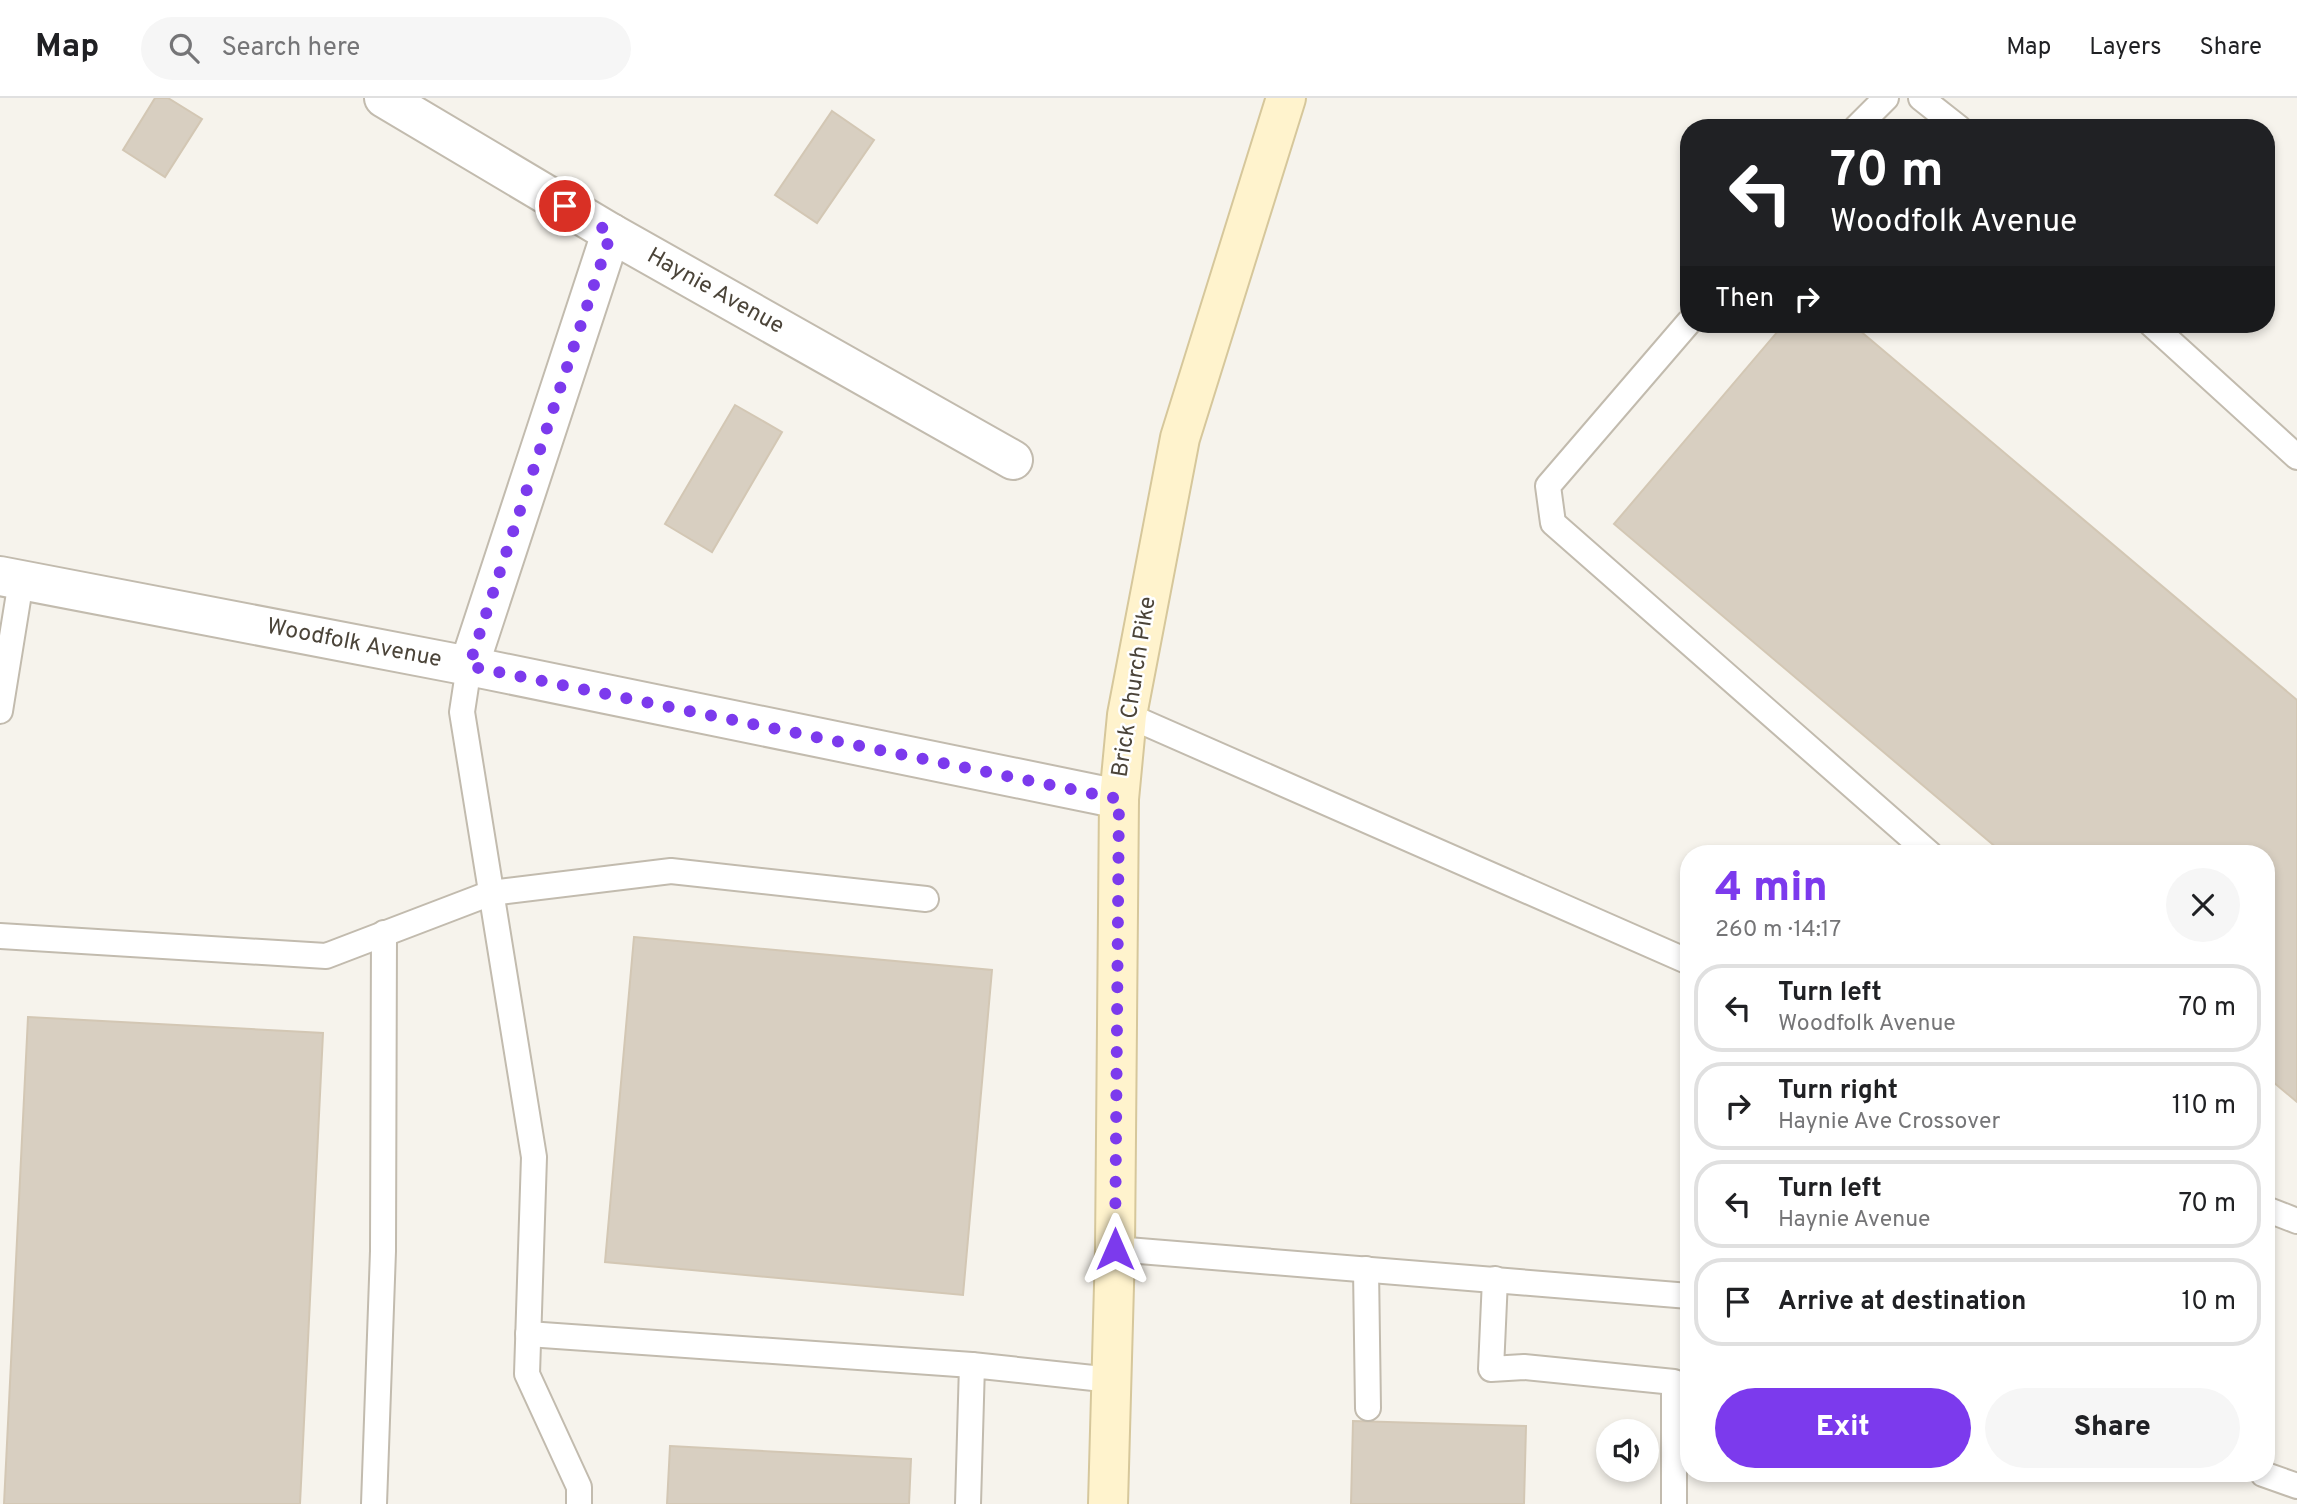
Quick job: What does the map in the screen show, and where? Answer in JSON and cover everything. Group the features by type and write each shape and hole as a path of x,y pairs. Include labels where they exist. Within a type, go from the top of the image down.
{"main road":[{"name":"Brick Church Pike","path":"1108,1504 1115,1249 1119,799 1127,715 1180,438 1286,98"}],"street":[{"name":"Haynie Avenue","path":"384,98 611,233 1013,460"},
{"path":"469,666 611,233"},
{"name":"Woodfolk Avenue","path":"11,578 469,666 1119,799"}],"lane":[{"path":"1865,119 1886,98"},
{"path":"1921,98 1948,119"},
{"path":"1680,332 1548,486 1553,523 1920,845"},
{"path":"2161,333 2297,457"},
{"path":"0,711 11,578"},
{"path":"469,666 462,712 534,1157 527,1374 579,1487 579,1504"},
{"path":"1127,715 1680,958"},
{"path":"0,936 326,956 491,893 671,871 926,899"},
{"path":"373,1504 383,1251 384,933"},
{"path":"2275,1212 2297,1221"},
{"path":"1115,1249 1680,1295"},
{"path":"1366,1269 1368,1408"},
{"path":"1495,1279 1491,1369 1524,1367 1674,1382 1674,1504"},
{"path":"528,1334 972,1365 1112,1380"},
{"path":"968,1504 972,1365"},
{"path":"2275,1478 2297,1486"}],"building":[{"path":"155,98 168,98 202,119 165,177 123,150"},
{"path":"832,111 874,140 817,223 775,195"},
{"path":"1776,333 1863,333 2297,700 2297,1102 2275,1084 2275,845 1993,845 1614,524"},
{"path":"735,405 782,432 712,552 665,524"},
{"path":"634,937 992,970 963,1295 605,1262"},
{"path":"28,1017 323,1033 300,1504 4,1504"},
{"path":"1353,1421 1526,1426 1524,1504 1351,1504"},
{"path":"670,1446 911,1459 909,1504 667,1504"}],"route":[{"path":"565,206 611,233 469,666 1119,799 1115,1249"}]}
